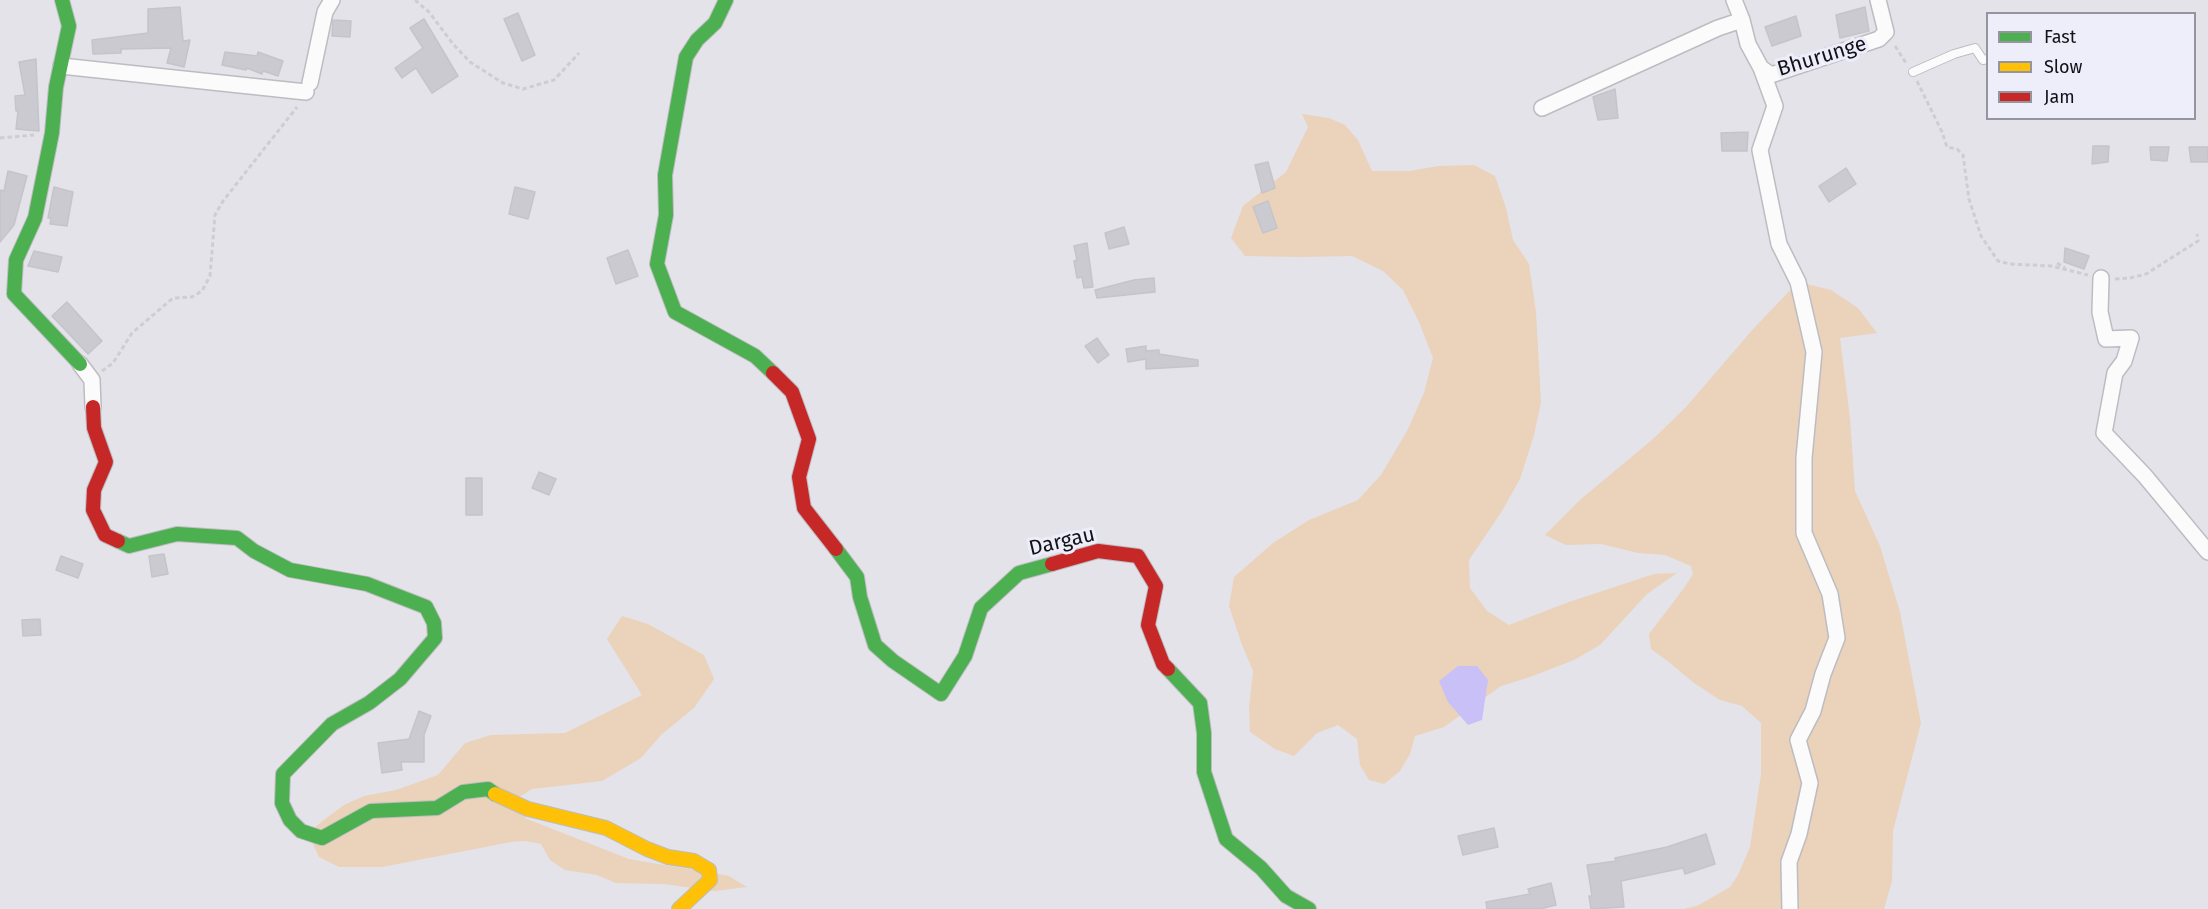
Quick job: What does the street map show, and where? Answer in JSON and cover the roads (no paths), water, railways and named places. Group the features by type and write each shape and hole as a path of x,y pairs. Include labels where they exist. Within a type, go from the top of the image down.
{"street":[{"path":"62,0 69,26 56,87 52,133 35,218 16,260 14,294 80,364 92,380 94,428 106,462 94,490 93,510 105,535 129,546 177,534 237,538 269,560 290,570 367,584 426,607 434,623 435,638 400,679 369,703 332,724 283,774 282,803 290,820 301,831 322,838 371,812 437,808 463,792 488,789 501,798 528,809 606,828 647,849 668,857 694,861 709,870 710,880 679,909"},
{"path":"62,66 308,87 325,12 332,0"},
{"name":"Dargau","path":"726,0 715,23 696,40 686,57 665,175 666,215 657,264 675,312 755,356 792,392 809,439 799,477 804,508 857,577 860,597 875,645 893,661 941,694 965,656 981,608 1019,573 1098,551 1138,556 1156,586 1148,625 1163,664 1200,703 1204,733 1204,772 1226,839 1261,868 1286,896 1310,909"},
{"path":"1734,0 1748,44 1761,68 1775,106 1760,150 1779,244 1798,282 1814,352 1804,458 1804,533 1830,594 1838,638 1823,674 1813,711 1798,740 1810,783 1799,834 1789,862 1790,909"},
{"name":"Bhurunge","path":"1761,68 1771,75 1880,39 1886,32 1878,0"},
{"path":"1542,108 1718,28 1742,20"},
{"path":"2103,278 2100,312 2106,339 2131,338 2124,361 2115,373 2104,433 2145,476 2208,552"}],"lane":[{"path":"1913,72 1954,54 1975,48 1983,60 1986,59"}]}
